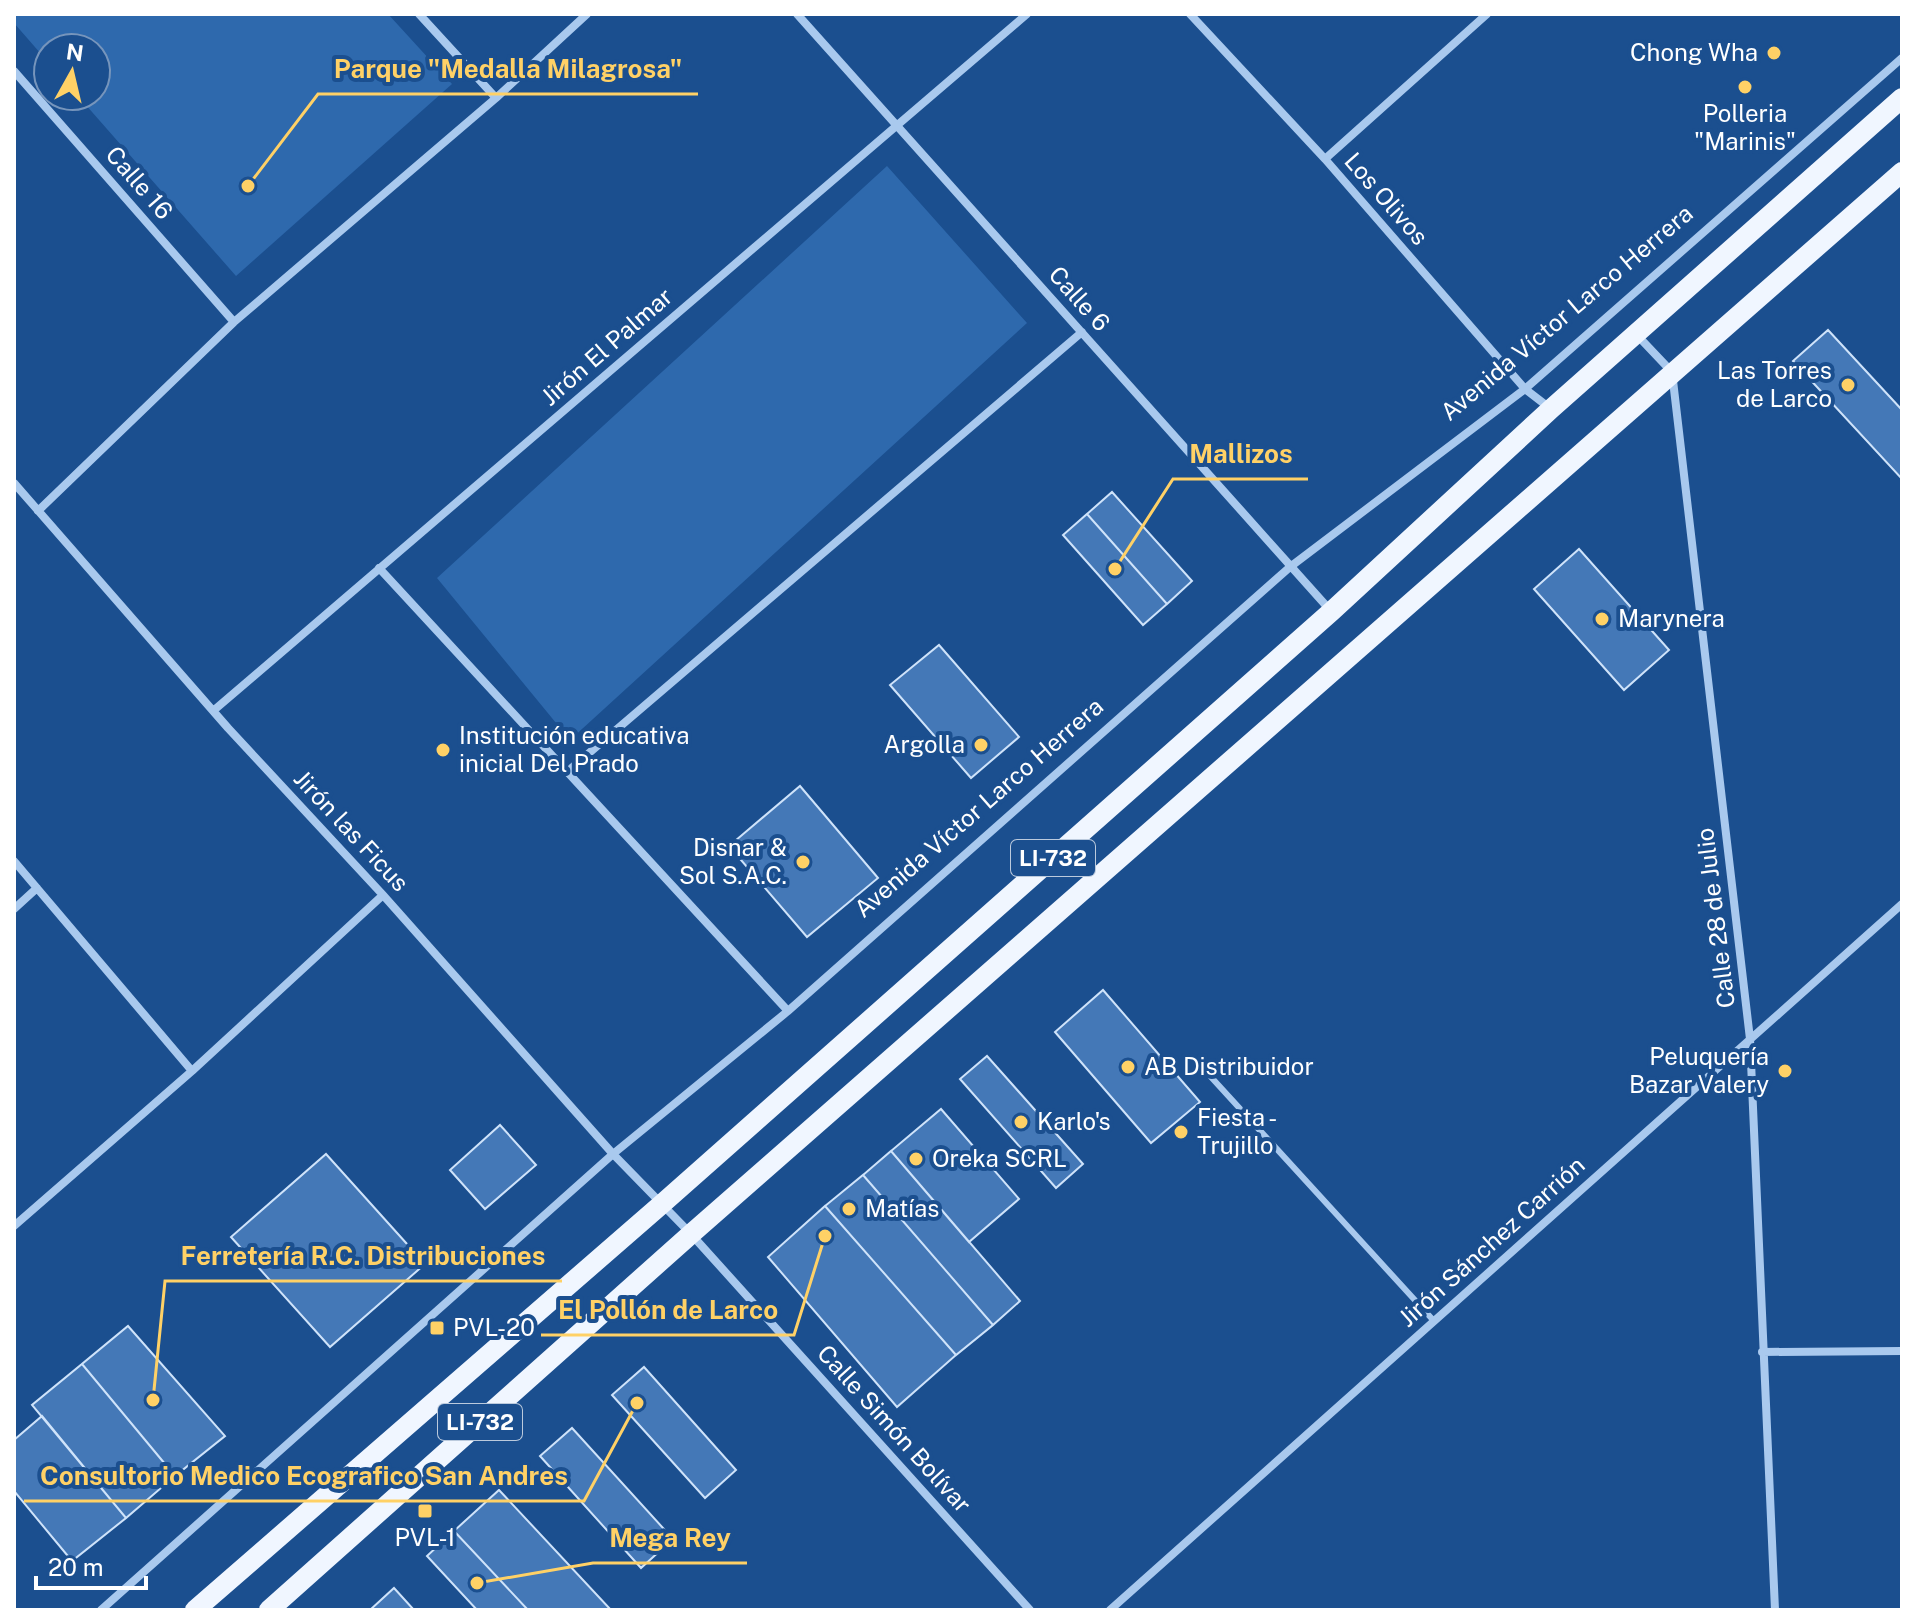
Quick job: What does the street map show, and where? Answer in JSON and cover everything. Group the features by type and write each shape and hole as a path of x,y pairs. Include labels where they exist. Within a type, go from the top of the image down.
{"main road":[{"name":"LI-732","path":"195,1610 663,1203 1332,611 1551,409 1902,98"},
{"name":"LI-732","path":"269,1610 691,1234 1902,172"}],"street":[{"path":"419,14 496,98"},
{"path":"38,511 234,322 496,98 587,14"},
{"name":"Calle 6","path":"797,14 1332,611"},
{"name":"Jirón El Palmar","path":"213,711 1027,14"},
{"name":"Los Olivos","path":"1190,14 1325,159 1525,389 1551,409"},
{"path":"1325,159 1487,14"},
{"name":"Avenida Víctor Larco Herrera","path":"101,1610 613,1154 788,1011 1290,567 1525,389 1902,58"},
{"name":"Calle 16","path":"14,71 234,322"},
{"path":"568,771 1082,332"},
{"path":"1636,334 1672,372"},
{"name":"Calle 28 de Julio","path":"1672,372 1750,1039 1775,1610"},
{"name":"Jirón las Ficus","path":"14,483 213,711 383,895 613,1154 663,1203"},
{"path":"379,568 788,1011"},
{"path":"14,861 192,1071"},
{"path":"14,909 37,888"},
{"path":"14,1226 192,1071 383,895"},
{"name":"Jirón Sánchez Carrión","path":"1110,1610 1902,904"},
{"name":"Calle Simón Bolívar","path":"663,1203 1030,1610"},
{"path":"1762,1352 1902,1351"}],"lane":[{"path":"1211,1077 1434,1321"}],"shaded area":[{"path":"14,14 388,14 452,84 236,276 92,112 112,112 112,32 32,32 32,44 14,23"},
{"path":"887,166 1027,323 570,740 437,578"}],"building":[{"name":"Las Torres de Larco","path":"1828,330 1902,410 1902,479 1793,361"},
{"path":"1112,492 1192,581 1167,604 1087,514"},
{"path":"1087,514 1167,604 1143,625 1063,535"},
{"name":"Marynera","path":"1579,549 1669,650 1624,690 1534,589"},
{"path":"939,645 1019,737 971,778 890,685"},
{"name":"Disnar & Sol S.A.C.","path":"800,786 878,878 807,937 729,846"},
{"name":"AB Distribuidor","path":"1103,990 1200,1102 1151,1143 1055,1032"},
{"name":"Karlo's","path":"987,1056 1083,1164 1056,1188 960,1079"},
{"path":"941,1109 1019,1199 969,1242 891,1151"},
{"path":"500,1125 536,1165 485,1209 450,1170"},
{"path":"891,1151 1020,1301 993,1325 863,1175"},
{"path":"326,1154 425,1264 330,1347 231,1237"},
{"path":"863,1175 993,1325 956,1355 825,1206"},
{"path":"825,1206 956,1355 897,1407 768,1257"},
{"path":"128,1326 225,1436 175,1476 82,1364"},
{"path":"82,1364 175,1476 126,1518 32,1405"},
{"path":"644,1367 736,1470 705,1498 612,1395"},
{"path":"42,1416 126,1518 72,1561 14,1491 14,1440"},
{"path":"572,1428 673,1539 641,1568 540,1456"},
{"path":"499,1490 611,1610 528,1610 454,1531"},
{"path":"454,1531 528,1610 477,1610 427,1556"},
{"path":"394,1588 414,1610 370,1610"}],"place":[{"name":"Chong Wha","path":"1774,53"},
{"name":"Polleria \"Marinis\"","path":"1745,87"},
{"name":"Parque \"Medalla Milagrosa\"","path":"248,186"},
{"name":"Las Torres de Larco","path":"1848,385"},
{"name":"Mallizos","path":"1115,569"},
{"name":"Marynera","path":"1602,619"},
{"name":"Argolla","path":"981,745"},
{"name":"Institución educativa inicial Del Prado","path":"443,750"},
{"name":"Disnar & Sol S.A.C.","path":"803,862"},
{"name":"AB Distribuidor","path":"1128,1067"},
{"name":"Peluquería Bazar Valery","path":"1785,1071"},
{"name":"Karlo's","path":"1021,1122"},
{"name":"Fiesta - Trujillo","path":"1181,1132"},
{"name":"Oreka SCRL","path":"916,1159"},
{"name":"Matías","path":"849,1209"},
{"name":"El Pollón de Larco","path":"825,1236"},
{"name":"PVL-20","path":"437,1328"},
{"name":"Ferretería R.C. Distribuciones","path":"153,1400"},
{"name":"Consultorio Medico Ecografico San Andres","path":"637,1403"},
{"name":"PVL-1","path":"425,1511"},
{"name":"Mega Rey","path":"477,1583"}]}
